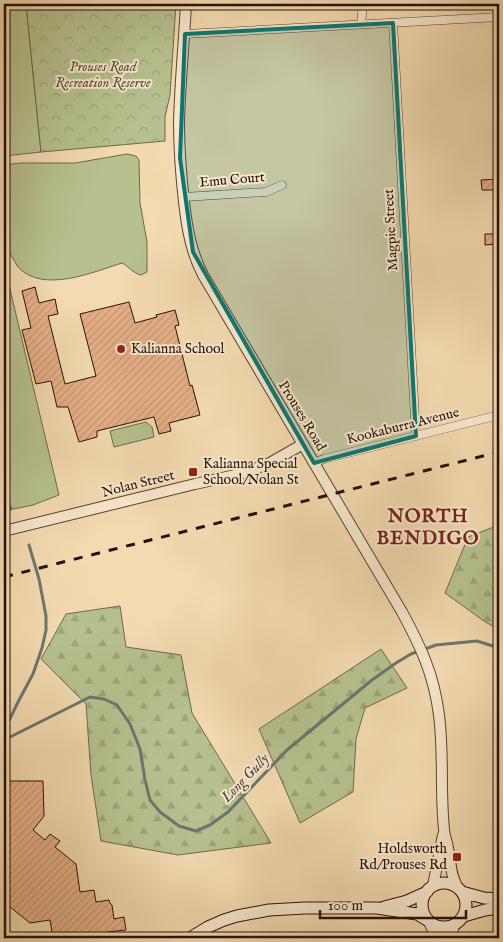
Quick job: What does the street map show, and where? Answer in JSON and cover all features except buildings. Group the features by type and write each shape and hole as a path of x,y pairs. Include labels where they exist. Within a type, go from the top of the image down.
{"main road":[{"path":"378,908 406,901 439,884 445,883 452,884 460,890 484,898 499,899"},
{"path":"428,921 423,913 422,906 423,898 430,889"},
{"path":"190,938 224,920 253,912 305,908 378,908 410,912 417,914 435,926 448,927 460,921 464,916 466,904 460,890"},
{"path":"464,916 499,908"}],"street":[{"name":"Prouses Road","path":"186,4 179,122 180,158 190,242 199,268 405,618 424,656 433,684 439,716 444,831 454,881 460,890"},
{"path":"362,24 363,4"},
{"path":"184,34 499,17"},
{"name":"Magpie Street","path":"393,23 416,436"},
{"name":"Emu Court","path":"184,197 266,192 282,185"},
{"name":"Kookaburra Avenue","path":"314,463 499,415"},
{"name":"Nolan Street","path":"4,531 240,474 268,464 303,444"},
{"name":"Prouses Road","path":"430,889 444,831"},
{"path":"428,921 437,938"},
{"path":"451,938 454,925"}],"highlighted area":[{"path":"393,23 416,436 314,463 193,252 180,158 185,34"}],"green space":[{"path":"4,4 26,4 41,152 4,156"},
{"name":"Prouses Road Recreation Reserve","path":"26,4 176,4 170,95 165,117 165,141 41,152"},
{"path":"127,154 136,156 139,160 140,203 147,242 147,272 141,275 138,274 122,263 83,275 54,280 28,275 18,267 8,249 4,235 4,165 21,163 75,163"},
{"path":"4,264 59,495 33,505 4,511"},
{"path":"146,422 152,427 154,437 114,447 110,431"},
{"path":"499,525 499,630 445,593 468,537"},
{"path":"120,606 126,647 181,655 192,713 271,843 178,855 101,841 91,775 86,704 41,659 66,614"},
{"path":"381,649 407,688 365,708 356,739 353,792 300,823 259,729"}],"waterway":[{"path":"4,500 11,508"},
{"path":"4,731 33,674 46,630 46,616 39,579 29,545"},
{"name":"Long Gully","path":"4,740 90,697 104,699 117,705 130,724 140,749 150,800 160,812 179,826 196,831 210,825 228,812 287,750 372,680 396,663 411,654 436,645 477,641 499,648"}],"railway":[{"path":"4,577 499,452"}],"place":[{"name":"Kalianna School","path":"121,349"},
{"name":"Kalianna Special School/Nolan St","path":"193,472"},
{"name":"Holdsworth Rd/Prouses Rd","path":"457,857"}],"district":[{"name":"NORTH BENDIGO","path":"428,528"}]}
